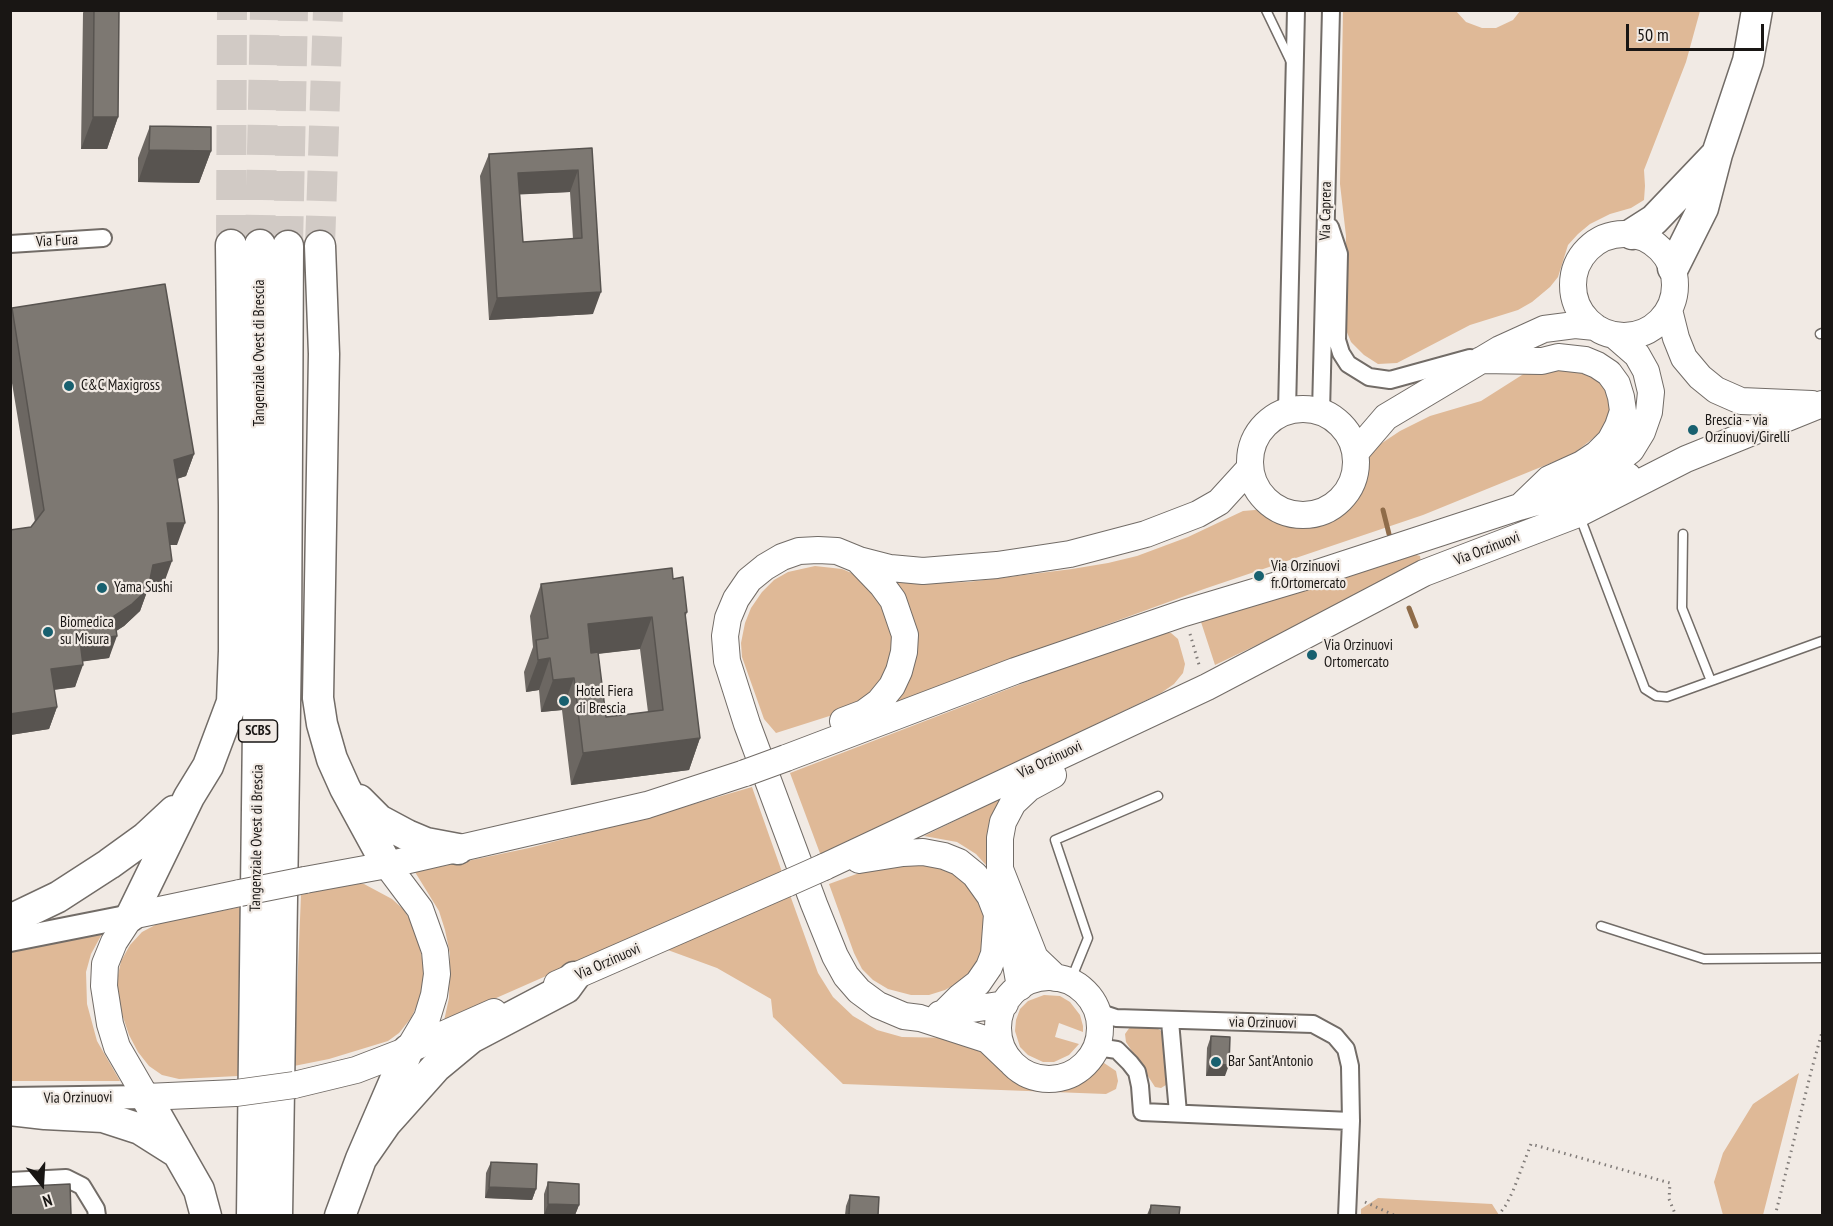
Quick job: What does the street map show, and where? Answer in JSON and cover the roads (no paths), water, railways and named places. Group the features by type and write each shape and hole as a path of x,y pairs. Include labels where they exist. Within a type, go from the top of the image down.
{"highway":[{"path":"1673,268 1703,208 1717,153 1748,61 1757,10"},
{"path":"1632,234 1654,220 1717,153"},
{"path":"274,367 303,302 275,245"},
{"path":"274,367 248,306 275,245"},
{"path":"275,245 324,354 318,698 322,724 332,759 345,788 387,865"},
{"path":"130,916 189,796 208,766 232,702 234,573 275,245"},
{"name":"Tangenziale Ovest di Brescia","path":"252,1215 259,645 274,367"},
{"name":"Tangenziale Ovest di Brescia","path":"274,367 284,838 277,1215"},
{"path":"345,788 380,820 407,835 426,843 458,849"},
{"path":"10,920 58,897 110,864 145,838 189,796"},
{"path":"361,1158 386,1123 436,1067 471,1038 566,988 574,977"},
{"path":"340,1215 361,1158 408,1050"},
{"path":"146,1097 199,1191 206,1215"},
{"path":"10,1110 103,1117 140,1129 178,1153"}],"main road":[{"path":"1356,452 1386,417 1490,354 1544,328 1575,325 1604,331 1630,336 1646,332 1659,323 1669,310 1676,282 1667,256 1646,238 1632,234 1617,234 1603,238 1590,246 1575,272 1573,286 1576,302 1583,316 1604,331 1637,355 1646,371 1651,392 1649,412 1642,432 1631,450 1617,461 1550,488 1520,507"},
{"path":"1544,328 1559,301 1573,286"},
{"path":"1669,310 1684,358 1700,377 1716,390 1741,401 1822,404"},
{"path":"1490,354 1542,361 1558,357 1585,360 1597,364 1609,373 1617,384 1621,397 1623,411 1610,441 1582,464 1549,478 1520,507"},
{"name":"Via Orzinuovi","path":"10,1099 236,1094 294,1085 356,1070 408,1050 826,866 1207,687 1424,573 1578,514 1686,459 1822,404"},
{"path":"1330,417 1352,440 1356,452 1353,481 1346,494 1335,505 1315,513 1292,514 1278,509 1266,500 1253,480 1250,468 1251,452 1256,437 1269,421 1287,411 1305,409 1330,417 1386,417"},
{"name":"Via Orzinuovi","path":"10,940 387,865 647,805 745,773 1016,671 1184,613 1322,572 1520,507 1686,459"},
{"path":"1130,722 1099,751 1029,788 1013,803 1003,822 1000,838 1000,869 1035,958 1063,980 1086,993 1098,1012 1100,1029 1097,1047 1082,1067 1067,1076 1034,1077 1019,1069 988,1040 920,1018 904,1016 878,1005 859,991 846,976 835,956 747,724 727,661 725,636 728,618 749,580 782,557 818,550 837,551 859,560 890,568 923,571 997,565 1070,554 1146,534 1198,514 1219,502 1250,468"},
{"path":"1219,502 1266,500"},
{"path":"786,758 820,730 864,713 879,702 892,686 899,671 904,652 905,635 900,618 893,600 859,560"},
{"path":"826,866 903,853 923,852 944,856 958,862 975,875 990,896 1013,947 1012,995 999,1020 1001,1045 1010,1061"},
{"path":"387,865 420,909 435,951 437,974 434,995 427,1018 408,1050"},
{"path":"945,1012 978,983 989,967 994,954 997,914"},
{"path":"130,916 114,942 105,964 104,986 110,1024 117,1047 146,1097"},
{"path":"920,1018 1012,995 1034,980 1063,980"}],"street":[{"path":"1287,411 1296,10"},
{"name":"Via Caprera","path":"1330,417 1326,215 1331,10"},
{"path":"1326,215 1339,254 1337,340 1348,364 1358,372 1380,380 1402,378 1490,354"},
{"name":"Via Fura","path":"10,244 103,238"},
{"name":"via Orzinuovi","path":"1098,1012 1116,1018 1313,1024 1335,1036 1346,1048 1350,1066 1351,1121 1347,1215"},
{"path":"1170,1021 1178,1113"},
{"path":"1097,1047 1117,1050 1137,1072 1142,1112 1351,1121"},
{"path":"10,1181 66,1178 82,1186 96,1209 97,1215"}],"lane":[{"path":"1266,10 1295,71"},
{"path":"1578,514 1645,689 1656,696 1667,697 1822,641"},
{"path":"1683,534 1682,608 1711,681"},
{"path":"1063,980 1088,938 1055,840 1158,796"},
{"path":"1601,926 1704,959 1822,958"}],"waterway":[{"path":"1383,510 1389,534"},
{"path":"1409,608 1416,626"}],"tunnel":[{"path":"231,245 232,10"},
{"path":"260,245 265,10"},
{"path":"288,246 293,10"},
{"path":"320,246 328,10"}],"place":[{"name":"C&C Maxigross","path":"69,386"},
{"name":"Brescia - via Orzinuovi/Girelli","path":"1693,430"},
{"name":"Via Orzinuovi fr.Ortomercato","path":"1259,576"},
{"name":"Yama Sushi","path":"102,588"},
{"name":"Biomedica su Misura","path":"48,632"},
{"name":"Via Orzinuovi Ortomercato","path":"1312,655"},
{"name":"Hotel Fiera di Brescia","path":"564,701"},
{"name":"Bar Sant'Antonio","path":"1216,1062"}]}
